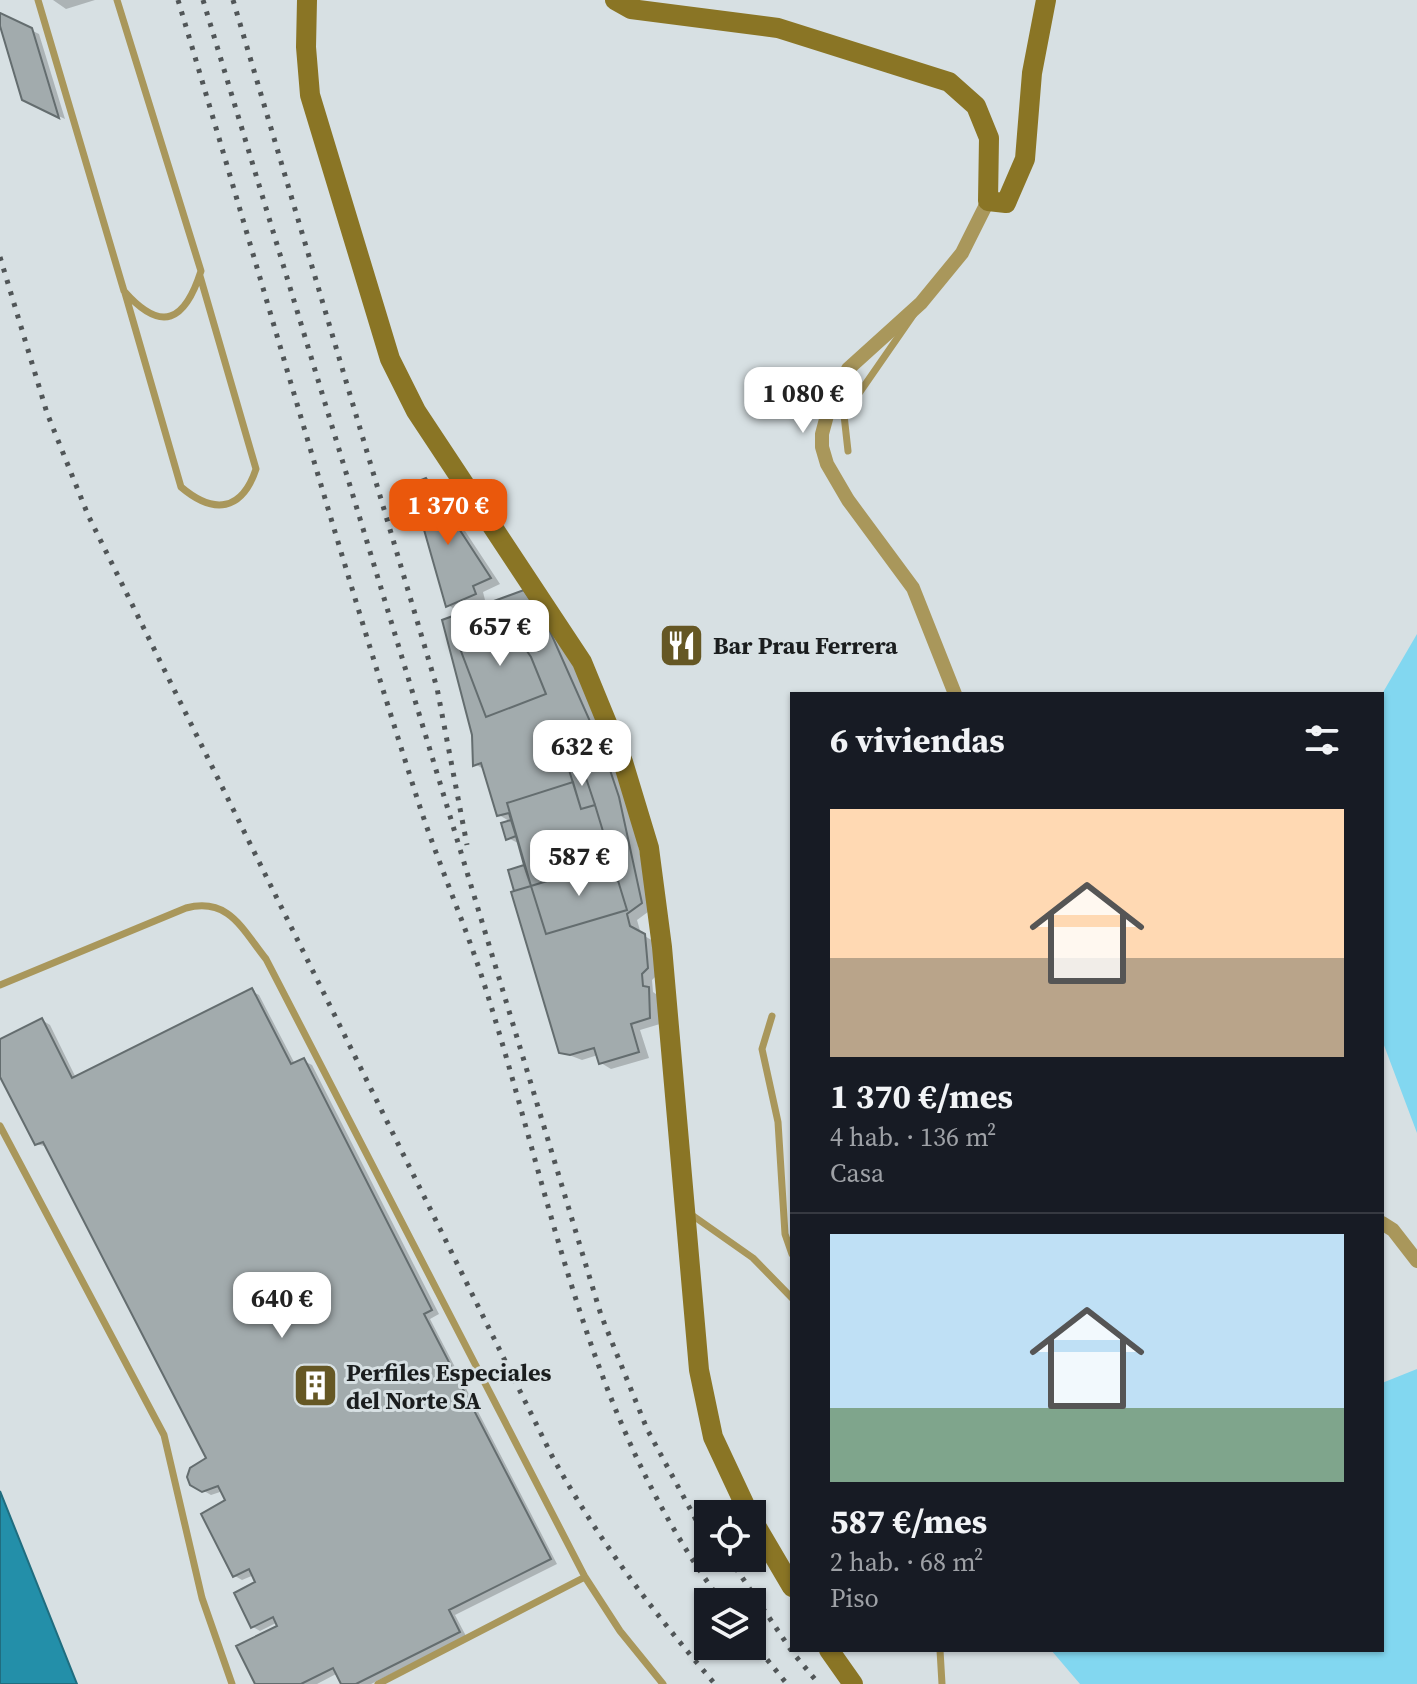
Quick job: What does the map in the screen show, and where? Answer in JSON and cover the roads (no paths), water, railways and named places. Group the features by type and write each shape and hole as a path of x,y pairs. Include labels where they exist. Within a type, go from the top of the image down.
{"street":[{"path":"307,0 306,47 310,95 390,359 416,411 582,662 623,762 649,848 662,947 699,1370 713,1437 743,1500"},
{"path":"615,0 631,9 778,28 949,82 976,106 989,138 988,201 962,253 916,308 848,369 829,408 822,447 848,500 913,588 954,692"},
{"path":"988,201 1006,203 1025,159 1032,73 1046,0"},
{"path":"1384,1224 1393,1230 1417,1261"},
{"path":"766,1543 790,1584"},
{"path":"830,1652 853,1684"}],"lane":[{"path":"38,0 181,487 209,505 226,505 242,497 256,469 117,0"},
{"path":"124,291 143,313 165,318 180,314 193,296 199,275"},
{"path":"848,451 844,415 861,386 913,320 916,308"},
{"path":"0,985 186,908 203,903 225,909 266,959 585,1577 620,1631 663,1684"},
{"path":"772,1016 762,1049 778,1122 785,1234 790,1248"},
{"path":"0,1126 164,1435 202,1598 232,1684"},
{"path":"683,1209 753,1258 790,1296"},
{"path":"378,1684 585,1577"},
{"path":"940,1652 942,1684"}],"railway":[{"path":"178,0 356,601 418,801 487,993 579,1309 606,1386 638,1461 676,1534 713,1588"},
{"path":"203,0 601,1315 647,1429 694,1516"},
{"path":"233,0 437,688 467,845"},
{"path":"0,257 47,413 88,515 552,1456 588,1517 628,1574 715,1684"},
{"path":"738,1572 790,1649"},
{"path":"792,1652 819,1684"},
{"path":"766,1658 787,1684"}],"place":[{"name":"Bar Prau Ferrera","path":"682,645"},
{"name":"Perfiles Especiales del Norte SA","path":"315,1386"}]}
